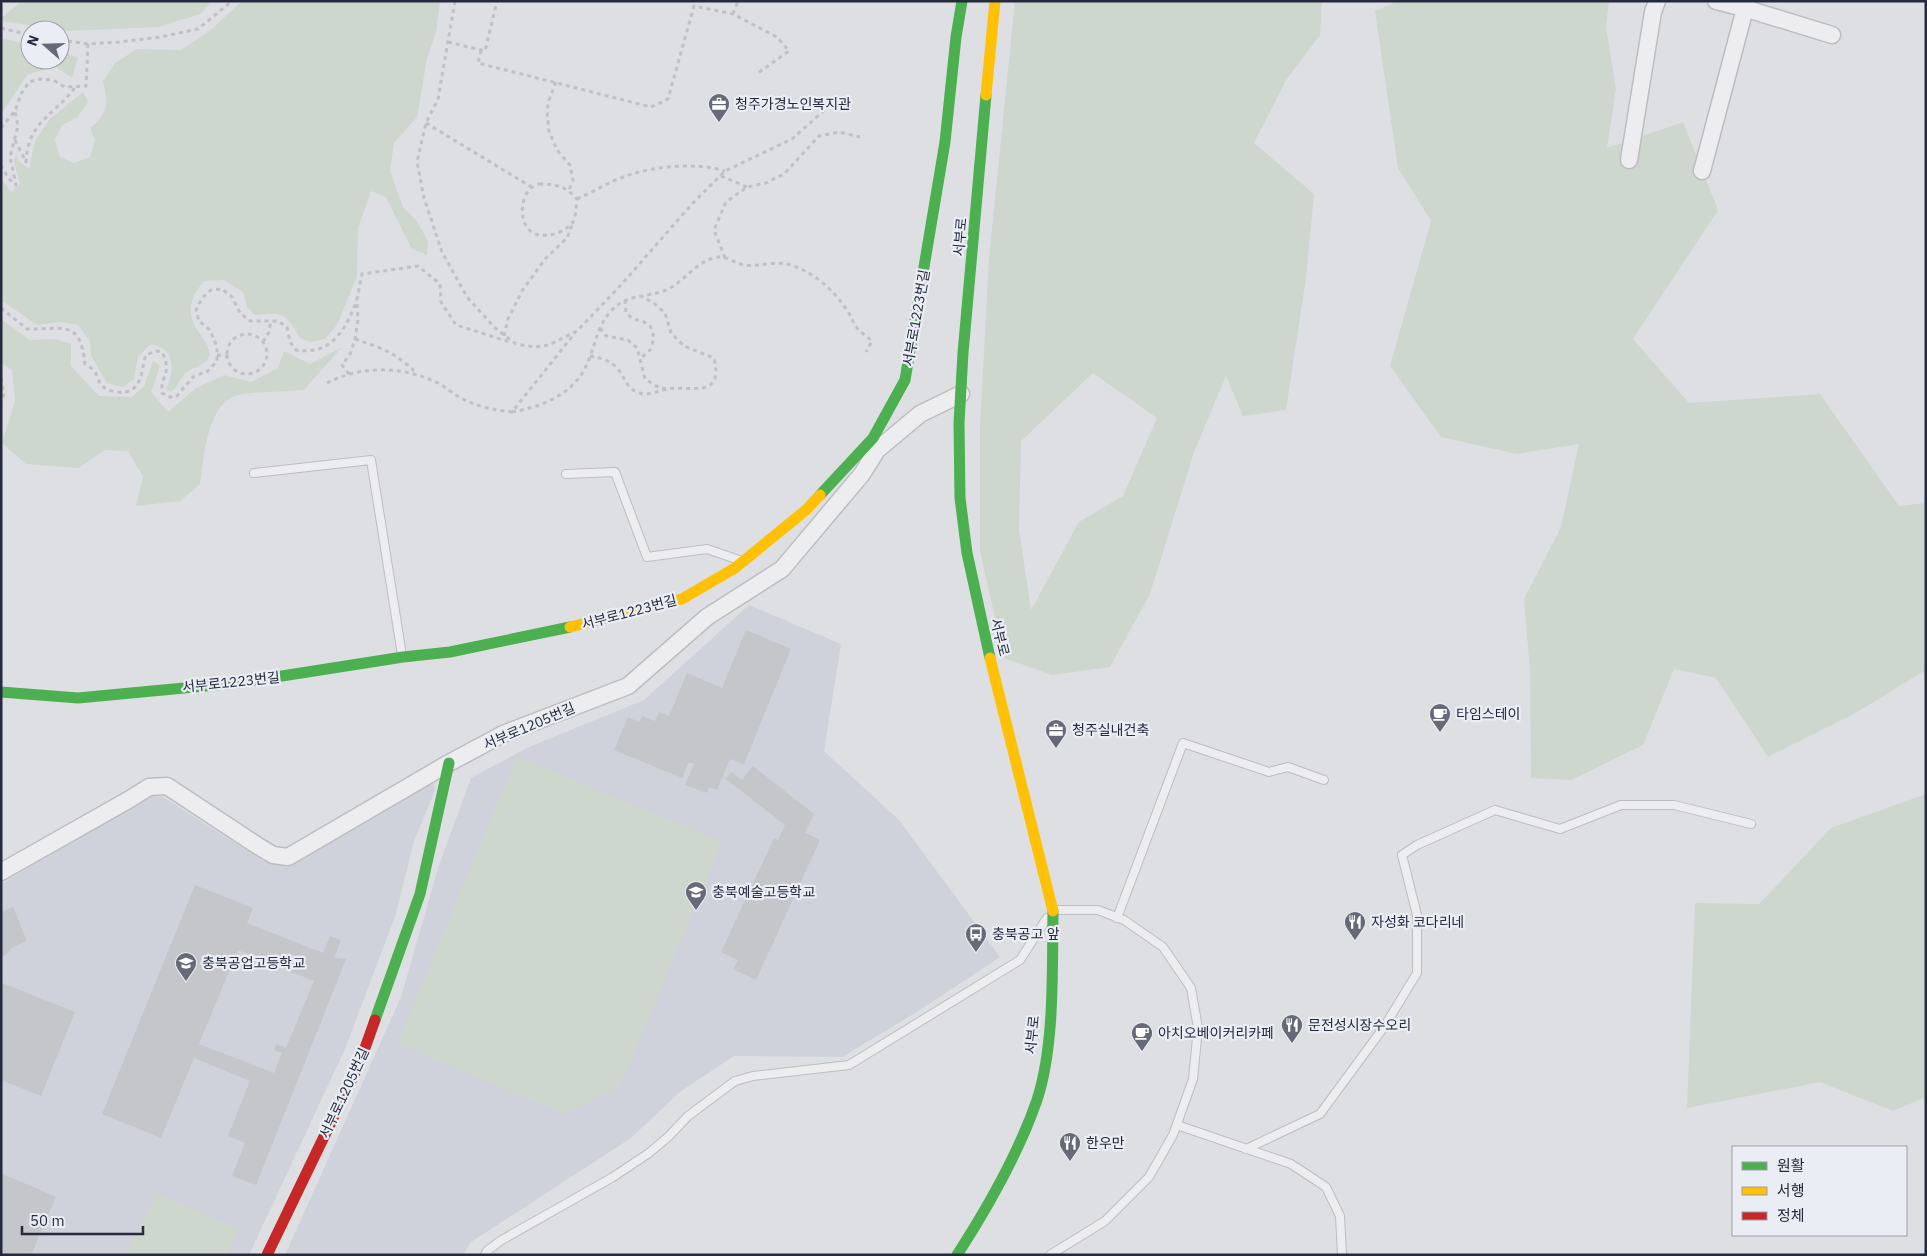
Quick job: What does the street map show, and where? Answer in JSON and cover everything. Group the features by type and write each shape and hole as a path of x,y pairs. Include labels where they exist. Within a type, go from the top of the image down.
{"street":[{"name":"서부로1223번길","path":"1,692 78,698 237,683 402,657 450,652 585,624 682,599 735,568 809,507 873,438 904,380 912,349 945,142 956,37 962,1"},
{"name":"서부로","path":"958,1255 982,1216 1037,1099 1046,1053 1051,999 1053,910 981,622 960,498 959,423 961,394 995,1"},
{"path":"1629,160 1653,12 1657,1"},
{"path":"1716,1 1746,5 1832,35"},
{"path":"1702,170 1746,5"},
{"name":"서부로1205번길","path":"267,1255 360,1062 420,894 449,763 503,734 628,686 707,617 782,569 862,474 878,450 920,414 961,394"},
{"path":"809,507 822,521"},
{"path":"1,872 149,787 158,786 166,786 273,855 288,857 449,763"}],"lane":[{"path":"254,474 371,460 402,657"},
{"path":"566,474 615,472 647,557 707,549 743,561"},
{"path":"1117,918 1183,742 1269,772 1288,768 1324,780"},
{"path":"1246,1149 1320,1114 1384,1027 1417,973 1417,915 1402,855 1417,845 1495,810 1560,829 1621,805 1674,805 1751,824"},
{"path":"485,1255 487,1251 500,1241 613,1177 649,1152 668,1137 688,1116 735,1081 753,1076 849,1065 1020,960 1053,910 1098,910 1124,920 1162,947 1192,988 1198,1028 1193,1079 1173,1135 1149,1177 1105,1221 1050,1255"},
{"path":"1177,1125 1291,1164 1326,1187 1340,1216 1342,1255"}],"path":[{"path":"70,41 88,44 161,36 198,29 232,1"},
{"path":"455,1 438,99 426,123 417,162 424,198 442,252 467,297 504,336 516,344"},
{"path":"497,1 484,51 482,50 478,63 651,107 668,99 694,6 733,14 777,37 789,51 758,73"},
{"path":"733,14 738,1"},
{"path":"1,28 20,33"},
{"path":"448,42 482,50"},
{"path":"1,128 15,111 21,94 29,82 40,79 53,80 65,87 86,86 88,44"},
{"path":"556,82 549,100 550,131 557,150 570,165 573,180 569,190"},
{"path":"15,140 26,162 26,150 39,123 52,110 66,101 76,86"},
{"path":"512,412 577,331 692,204 725,171 792,139 828,108"},
{"path":"1,165 8,178 16,185 10,157 18,126 15,111"},
{"path":"426,123 533,188"},
{"path":"724,258 714,230 726,202 747,187 766,183 784,174 819,136 839,132 860,136"},
{"path":"577,199 626,175 690,165 713,167 725,171"},
{"path":"721,176 747,187"},
{"path":"573,222 561,232 546,235 534,233 527,227 523,218 523,204 529,190 539,184 556,184 569,190 577,199"},
{"path":"504,336 508,319 522,291 545,259 567,238 573,222 577,199"},
{"path":"327,384 349,374 391,370 418,374 440,384 460,398 489,409 512,412 533,408 565,393 576,383 590,356 600,328 611,311 625,300 666,290 697,265 715,257 730,258 744,265 765,263 787,264 809,274 832,289 858,329 872,341 866,352"},
{"path":"1,308 27,329 68,328 78,336 83,346 85,364 95,372 102,386 111,391 130,391 137,386 142,376 146,355 156,351 162,352 166,360 167,373 161,385 162,393 170,397 176,397 193,377 208,371 217,361 217,347 210,330 199,321 196,310 202,298 210,290 222,289 232,297 240,313 250,320 278,321 287,327 290,342 296,350 307,352 324,348 341,334 351,316 357,299 362,274 418,266 440,284 441,302 456,325 516,344 534,347 549,345 577,331"},
{"path":"600,328 606,336 628,340 637,348 645,379 656,386 666,389 701,390 713,382 718,371 714,358 684,346 671,333 665,313 640,295"},
{"path":"349,374 342,365 350,354 355,340 358,320 357,299"},
{"path":"625,300 626,313 634,320 648,324 652,329 653,341 650,350 640,359"},
{"path":"263,342 269,332 271,320"},
{"path":"244,334 256,336 263,342 267,352 267,359 260,370 247,374 234,370 227,356 232,340 244,334"},
{"path":"355,340 385,349 404,360 418,374"},
{"path":"217,355 227,356"},
{"path":"590,356 606,360 618,369 626,384 634,391 646,395 666,389"},
{"path":"1,378 4,394 1,403"}],"shaded area":[{"path":"22,1 213,1 200,14 158,27 70,31 70,20 20,20 20,24 1,21 1,18"},
{"path":"242,1 440,1 436,32 427,58 417,117 394,143 390,171 403,207 416,220 428,241 427,255 412,249 386,197 371,191 358,228 357,276 337,325 325,339 311,342 300,338 291,323 283,316 278,314 255,315 247,307 243,292 224,280 204,281 193,299 191,311 194,324 206,342 210,356 199,366 186,373 171,392 166,389 172,368 169,355 165,350 151,344 138,357 134,379 123,387 107,383 91,356 90,341 78,325 61,322 37,325 1,300 1,178 11,192 20,184 14,162 16,155 20,162 29,169 35,141 49,120 83,92 88,102 77,118 62,125 55,140 60,157 74,163 90,157 95,140 90,128 104,113 106,95 103,81 115,63 137,49 181,50 213,28"},
{"path":"1015,1 1322,1 1320,35 1286,80 1254,143 1314,194 1306,278 1286,410 1243,416 1226,376 1194,452 1150,594 1110,667 1052,675 1004,658 980,551 980,426 989,258","holes":["1093,373 1157,418 1123,496 1079,522 1031,610 1019,529 1021,441"]},
{"path":"1398,1 1609,1 1606,27 1616,89 1607,148 1683,122 1718,210 1633,339 1689,403 1820,394 1899,506 1926,503 1926,678 1924,671 1854,714 1768,757 1716,678 1674,669 1643,745 1571,780 1531,778 1530,671 1524,599 1561,527 1579,444 1517,454 1441,437 1390,366 1431,221 1398,168 1375,11"},
{"path":"1,38 20,43 20,70 43,70 27,75 1,114"},
{"path":"70,54 78,58 72,78 61,70 70,70"},
{"path":"1,319 30,340 55,339 71,344 71,366 99,396 132,397 144,386 153,361 160,366 151,392 168,412 196,388 224,375 251,382 278,368 284,351 310,364 342,347 304,390 238,395 228,400 220,408 213,420 200,484 180,501 136,506 143,477 128,451 105,450 79,468 26,464 2,443 15,401 12,370 1,363"},
{"name":"충북예술고등학교","path":"749,605 841,644 824,751 899,820 1000,957 920,1010 842,1057 734,1056 681,1091 631,1138 471,1242 463,1255 285,1255 401,997 439,865 471,778 529,747 644,700"},
{"path":"517,756 722,842 621,1085 565,1114 397,1044"},
{"name":"충북공업고등학교","path":"433,782 435,791 414,841 396,914 345,1049 249,1255 1,1255 1,884 151,796 163,797 265,862 288,867"},
{"path":"1926,794 1926,1097 1893,1111 1820,1082 1687,1108 1695,903 1759,904 1831,828"},
{"path":"157,1194 239,1229 226,1255 125,1255"}],"building":[{"path":"746,630 791,649 744,764 730,759 717,790 709,787 707,793 685,785 694,764 689,762 682,778 614,750 628,717 639,722 642,716 655,721 659,712 669,716 687,673 722,688"},
{"path":"753,766 814,814 805,833 820,840 756,980 733,969 738,960 721,952 774,838 778,840 785,825 726,779 731,772 742,780"},
{"path":"195,885 253,908 247,923 323,953 330,936 341,940 334,958 346,959 256,1185 232,1176 245,1143 228,1136 250,1081 194,1058 161,1138 102,1114","holes":["238,950 314,981 286,1048 276,1044 274,1050 282,1053 274,1073 199,1044"]},
{"path":"13,907 27,941 13,947 1,959 1,912"},
{"path":"2,983 75,1012 41,1096 1,1080"},
{"path":"1,1173 56,1197 31,1255 1,1255"}],"traffic: fast":[{"path":"820,495 873,438 905,380 945,142 956,37 962,1"},
{"path":"986,95 963,353 959,423 960,498 967,553 990,658"},
{"path":"1,692 78,698 237,683 403,657 450,652 570,627"},
{"path":"375,1020 420,894 449,763"},
{"path":"957,1255 1002,1180 1021,1141 1037,1100 1043,1078 1050,1031 1053,911"}],"traffic: slow":[{"path":"986,95 995,1"},
{"path":"570,627 682,599 735,568 806,510 820,495"},
{"path":"990,658 1053,911"}],"traffic: jam":[{"path":"267,1255 360,1062 375,1020"}],"place":[{"name":"청주가경노인복지관","path":"719,123"},
{"name":"타임스테이","path":"1440,733"},
{"name":"청주실내건축","path":"1056,749"},
{"name":"충북예술고등학교","path":"696,911"},
{"name":"자성화 코다리네","path":"1355,941"},
{"name":"충북공고 앞","path":"976,953"},
{"name":"충북공업고등학교","path":"186,982"},
{"name":"문전성시장수오리","path":"1292,1044"},
{"name":"아치오베이커리카페","path":"1142,1052"},
{"name":"한우만","path":"1070,1162"}]}
